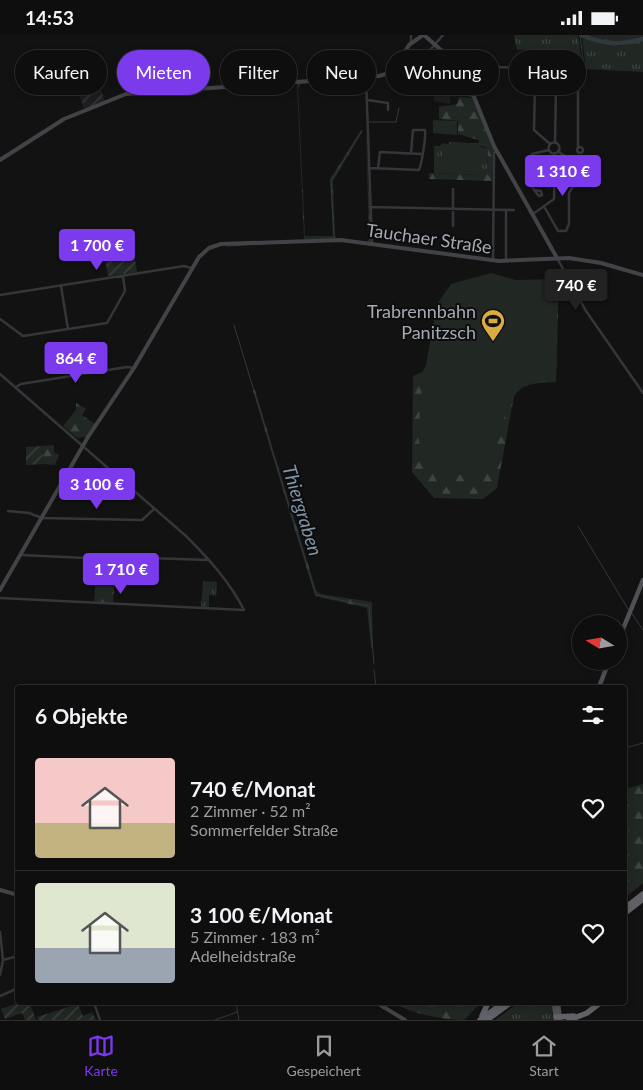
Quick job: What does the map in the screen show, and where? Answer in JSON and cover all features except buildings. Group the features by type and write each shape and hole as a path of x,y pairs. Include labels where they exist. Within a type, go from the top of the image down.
{"highway":[{"path":"627,911 643,894"},
{"path":"627,911 643,899"},
{"path":"480,1020 487,1005"},
{"path":"480,1020 500,1005"},
{"path":"487,1020 507,1005"},
{"path":"569,1020 590,1011 598,1005"},
{"path":"558,1019 580,1016"}],"main road":[{"path":"628,617 643,580"},
{"path":"600,685 606,670"},
{"path":"556,1005 558,1019"}],"street":[{"path":"411,35 411,43"},
{"path":"407,50 411,43 424,35 441,50"},
{"path":"430,50 442,35"},
{"path":"0,159 64,119 126,94 307,81"},
{"path":"367,95 372,245"},
{"path":"469,95 474,96 497,151 586,311 643,393"},
{"path":"534,95 534,130 536,135 550,144"},
{"path":"556,95 555,142 559,146 558,151"},
{"path":"578,95 578,148"},
{"path":"367,100 388,103 388,110"},
{"path":"369,168 419,170 426,132 415,129 412,132 411,153"},
{"path":"550,144 555,142"},
{"path":"549,150 550,144"},
{"path":"534,190 531,184 532,156 534,153 549,150 555,153"},
{"path":"493,261 494,153 497,151"},
{"path":"545,208 558,231 566,231 569,226 569,193 576,181 576,165 558,151"},
{"path":"378,168 380,153 422,154"},
{"path":"533,215 545,208 554,199 555,153"},
{"path":"453,189 453,227"},
{"path":"370,207 514,210"},
{"path":"506,210 506,262"},
{"name":"Tauchaer Straße","path":"192,268 209,248 230,243 325,239 493,261 506,262 558,258 601,263 643,275"},
{"path":"0,295 184,266 192,268 134,369 82,447 0,590"},
{"path":"0,319 23,336 109,321 126,291 123,276"},
{"path":"61,285 68,329"},
{"path":"16,387 21,384 118,368 134,369"},
{"path":"0,374 186,537 209,560 244,610 0,598"},
{"path":"8,511 29,513 40,518 142,519 154,509"},
{"path":"21,555 107,559 116,557 209,560"},
{"path":"0,890 15,894"},
{"path":"0,931 4,960 0,975"},
{"path":"4,960 15,958"},
{"path":"0,997 15,990"},
{"path":"95,1005 100,1020"},
{"path":"380,1005 406,1020"}],"shaded area":[{"path":"80,95 103,95 105,101 84,109"},
{"path":"434,95 456,95 456,97 450,96 450,104 434,101"}],"green space":[{"path":"514,35 578,35 580,50 533,49 517,50"},
{"path":"584,35 643,35 643,38 617,43"},
{"path":"582,38 619,46 643,40 643,72 586,69 586,50 584,50"},
{"path":"307,82 301,84 298,88 305,236 333,236 330,179 361,130 362,132 333,181 336,238 354,240 304,239 297,85 298,83"},
{"path":"459,97 474,98 494,149 492,181 429,179 429,173 481,175 487,169 488,150 483,146 449,146 449,142 479,143 478,140 458,134 458,121 439,119 439,107 457,104"},
{"path":"433,120 457,121 457,135 433,133"},
{"path":"366,131 371,240 366,242 369,240"},
{"path":"443,143 472,145 488,150 487,169 482,175 434,173 434,146 440,146"},
{"path":"443,147 482,148 482,173 442,172"},
{"path":"133,248 137,272 108,276 104,253"},
{"name":"Trabrennbahn Panitzsch","path":"491,273 516,280 558,279 556,380 530,382 511,393 491,462 480,471 465,475 442,474 425,463 418,437 422,386 437,304 451,284"},
{"name":"Trabrennbahn Panitzsch","path":"559,276 556,382 527,386 518,391 514,396 497,488 483,499 434,498 412,472 413,376 422,372 427,364 543,280"},
{"path":"255,390 316,590 321,594 372,602 373,648 371,648 367,608 315,596 253,391"},
{"path":"76,403 86,409 82,415 95,424 86,437 77,438 63,426 76,410"},
{"path":"54,445 54,452 59,455 55,465 43,464 42,446"},
{"path":"42,446 43,464 26,465 26,447"},
{"path":"96,576 115,576 113,603 94,602"},
{"path":"203,581 217,582 216,596 209,595 209,608 201,607"},
{"path":"643,784 643,883 627,896 627,788"},
{"path":"15,1004 31,1005 36,1020 25,1020 22,1013 5,1019 1,1009"},
{"path":"78,1005 83,1016 92,1012 96,1020 38,1020 37,1017"},
{"path":"399,1005 479,1005 464,1020 438,1018"},
{"path":"515,1005 552,1005 553,1020 495,1020"}],"waterway":[{"path":"580,35 582,50"},
{"path":"581,35 612,43 627,43 643,39"},
{"path":"369,122 396,122 399,108"},
{"name":"Thiergraben","path":"334,238 331,181 362,131"},
{"name":"Thiergraben","path":"227,246 264,244"},
{"name":"Thiergraben","path":"234,325 316,595 369,606 374,664"},
{"path":"578,526 628,609"},
{"path":"631,612 643,630"},
{"name":"Thiergraben","path":"374,670 376,685"},
{"path":"627,747 643,743"},
{"path":"236,1005 239,1020"},
{"path":"215,1020 237,1012"}],"place":[{"name":"Trabrennbahn Panitzsch","path":"493,342"}]}
